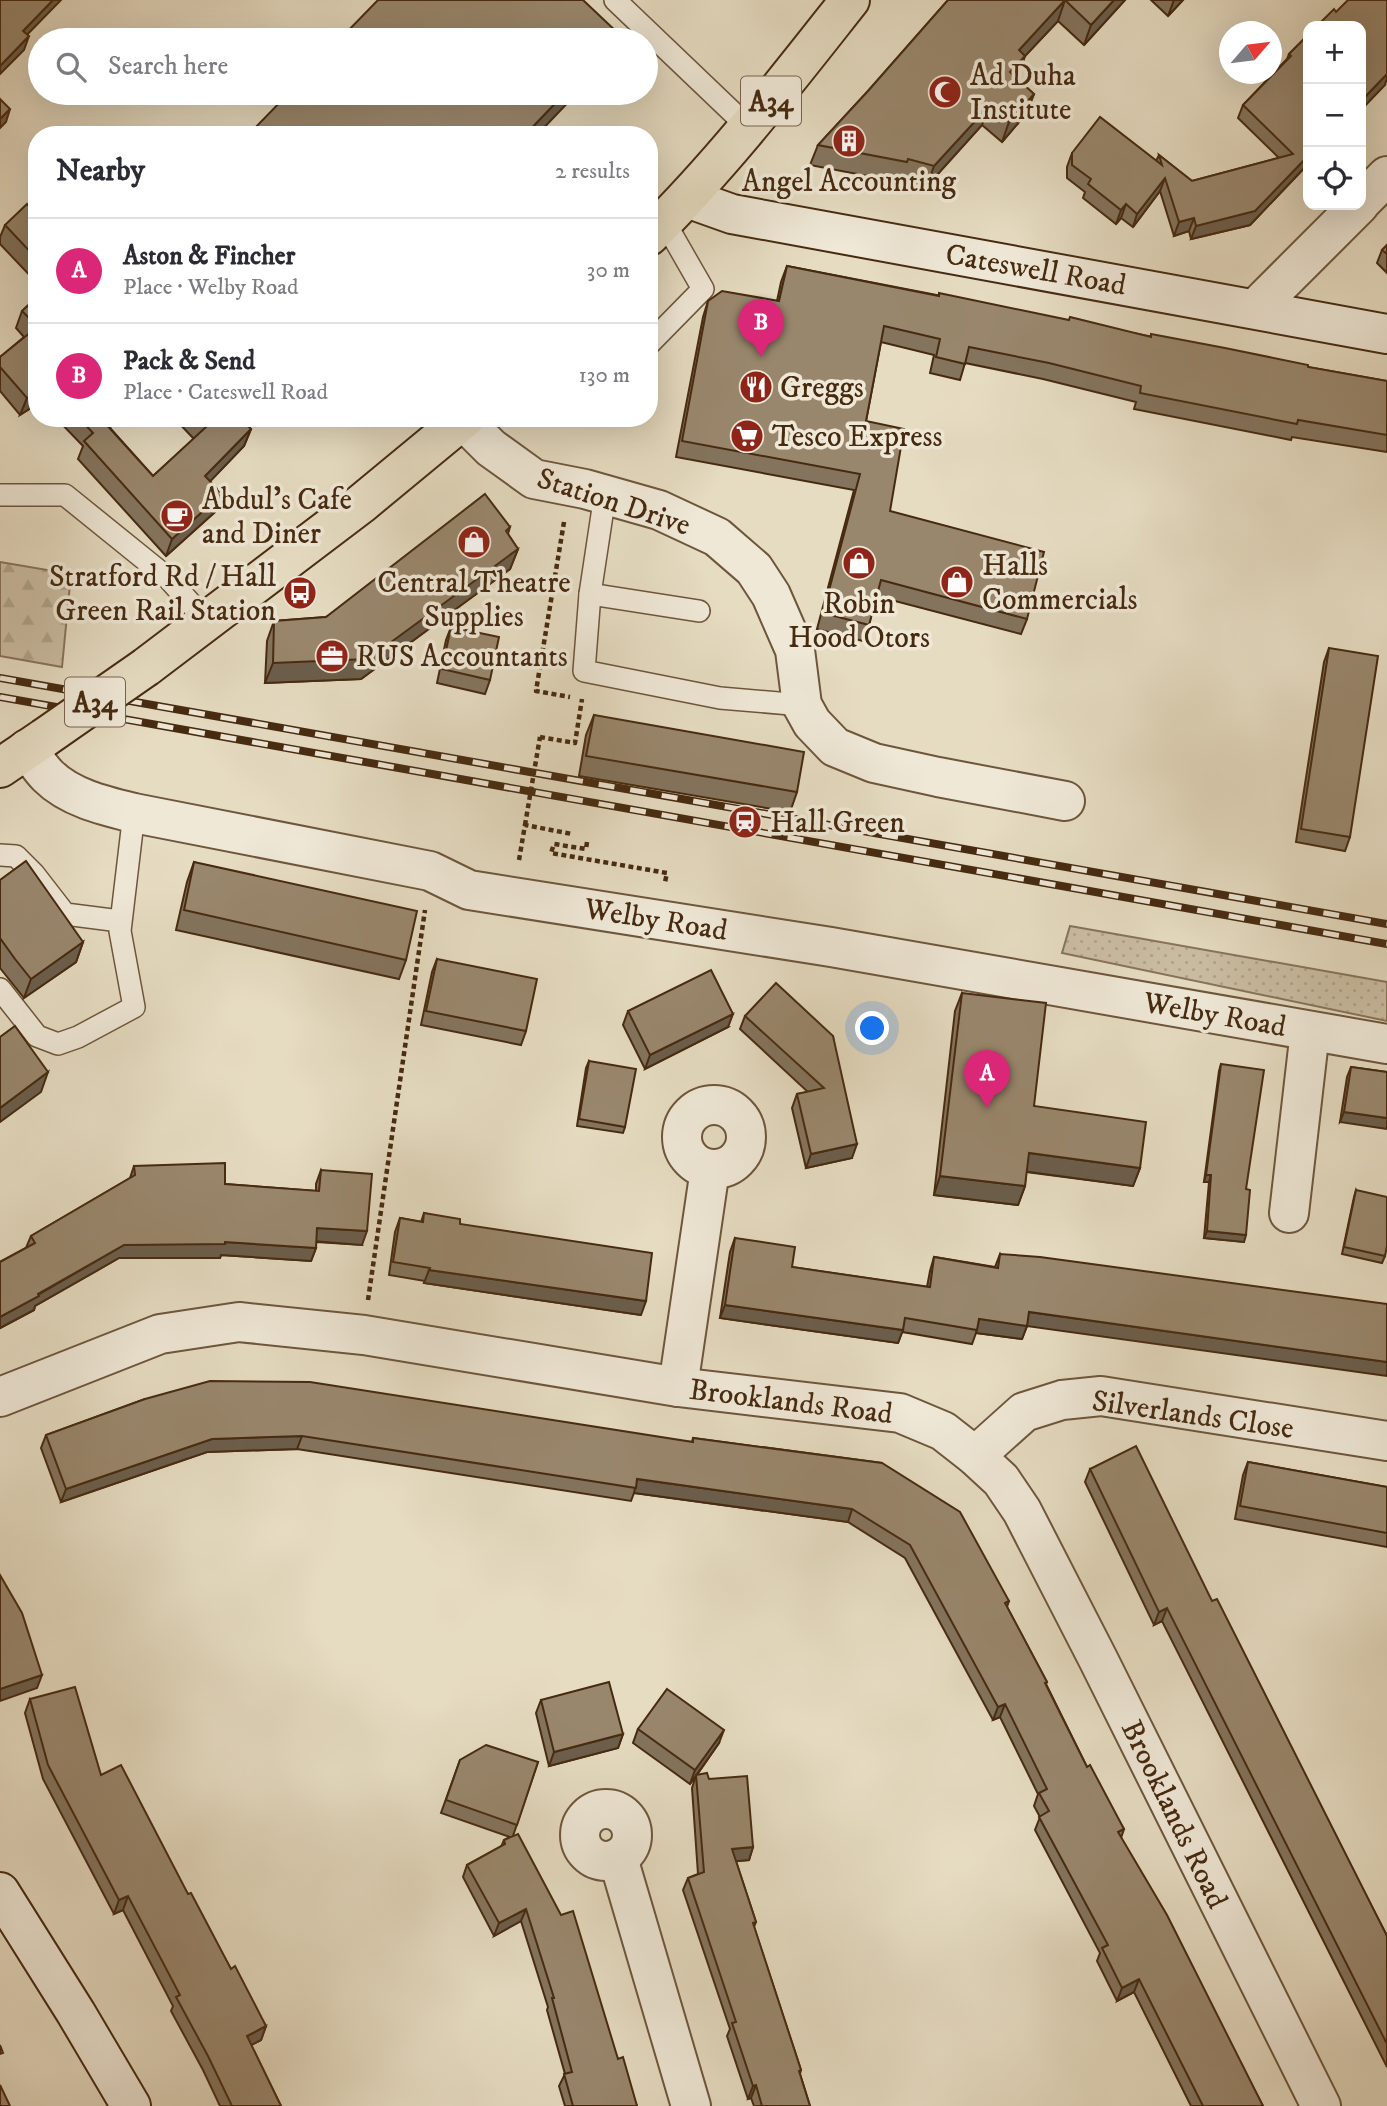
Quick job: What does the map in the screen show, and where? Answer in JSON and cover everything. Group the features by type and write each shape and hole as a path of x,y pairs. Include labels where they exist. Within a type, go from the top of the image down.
{"highway":[{"name":"A34","path":"667,219 749,128 850,0"},
{"name":"A34","path":"24,752 146,667 362,504 453,427"}],"street":[{"path":"1366,198 1387,176"},
{"path":"1256,308 1354,210"},
{"name":"Cateswell Road","path":"667,219 732,214 1387,334"},
{"name":"Station Drive","path":"470,427 491,449 534,479 659,510 717,537 754,569 771,595 795,650 802,705 812,723 835,747 874,763 938,778 1065,801"},
{"name":"Welby Road","path":"24,752 48,776 69,791 103,805 430,871 469,890 831,947 1387,1044"},
{"name":"Welby Road","path":"1289,1213 1310,1031"},
{"path":"678,1387 710,1169"},
{"name":"Brooklands Road","path":"0,1397 160,1334 239,1322 364,1335 678,1387 900,1413 943,1432 1001,1480 1022,1511 1321,2106"},
{"name":"Silverlands Close","path":"975,1456 1024,1412 1062,1400 1101,1396 1387,1441"},
{"path":"618,1858 691,2106"},
{"path":"0,1892 131,2106"}],"lane":[{"path":"615,0 644,28"},
{"path":"658,41 749,128"},
{"path":"658,335 703,289 667,219"},
{"path":"0,495 65,495 169,579 206,621"},
{"path":"605,495 590,594 584,671 720,698 802,705"},
{"path":"590,594 699,611"},
{"path":"0,989 37,1036 58,1044 78,1037 134,1007 120,921 134,813"},
{"path":"0,855 16,856 34,874 65,914 120,921"}],"path":[{"path":"517,870 540,737 575,743"},
{"path":"525,825 572,834"},
{"path":"587,842 586,849 554,844 551,853 667,873 664,886"},
{"path":"364,1335 430,871"}],"green space":[{"path":"0,562 71,574 62,667 0,656"},
{"path":"1070,926 1387,982 1387,1021 1062,953"}],"building":[{"path":"0,0 53,0 23,31 28,37 0,66"},
{"path":"378,0 583,0 613,28 351,28"},
{"path":"948,0 1065,0 1019,50 1025,56 1010,72 1034,94 1009,122 990,105 934,166 908,159 907,162 818,145 868,91"},
{"path":"1065,0 1114,0 1091,25"},
{"path":"1348,0 1387,0 1387,74 1366,96 1366,21 1322,21 1334,9 1336,12"},
{"path":"1303,40 1303,161 1255,211 1196,226 1194,218 1179,222 1165,178 1137,214 1126,204 1121,210 1088,184 1091,179 1072,165 1072,153 1100,117 1162,165 1159,155 1192,181 1293,154 1243,105 1264,84 1282,84 1282,65 1291,56 1289,54"},
{"path":"0,99 10,109 0,119"},
{"path":"277,105 554,105 534,126 257,126"},
{"path":"27,204 28,249 5,225"},
{"path":"787,266 1069,320 1070,317 1151,337 1151,334 1387,381 1387,435 1298,420 1297,424 1140,393 1141,386 969,347 965,364 936,357 940,339 884,326 866,421 904,429 890,511 1044,552 1027,619 881,580 869,625 823,613 860,474 682,441 708,301 722,291 779,301"},
{"path":"28,305 28,317 22,311"},
{"path":"28,334 27,398 0,367 0,357"},
{"path":"87,427 109,427 153,476 206,427 251,429 205,476 222,494 172,539 84,441 93,433"},
{"path":"485,494 510,527 506,531 518,549 368,659 273,663 274,621 326,617"},
{"path":"451,627 499,637 490,680 442,669"},
{"path":"1329,648 1378,656 1350,837 1301,829"},
{"path":"594,715 804,752 797,792 586,756"},
{"path":"26,861 83,942 31,979 0,938 0,880"},
{"path":"194,862 417,911 406,960 184,910"},
{"path":"437,959 537,979 526,1031 426,1011"},
{"path":"711,970 733,1014 650,1055 628,1011"},
{"path":"776,983 833,1036 857,1144 811,1154 797,1094 824,1088 745,1016"},
{"path":"962,993 1046,1003 1034,1106 1146,1122 1140,1168 1029,1153 1025,1186 940,1176"},
{"path":"15,1026 48,1072 0,1108 0,1037"},
{"path":"589,1061 636,1069 625,1127 579,1119"},
{"path":"1221,1064 1264,1070 1246,1189 1250,1190 1246,1235 1207,1231 1211,1175 1206,1175"},
{"path":"1351,1067 1387,1072 1387,1118 1344,1112"},
{"path":"225,1163 225,1184 319,1191 321,1170 372,1174 367,1231 317,1228 316,1248 225,1242 124,1245 0,1317 0,1262 35,1243 31,1236 135,1175 134,1166"},
{"path":"1356,1190 1387,1197 1385,1256 1344,1247"},
{"path":"424,1213 460,1219 460,1224 652,1253 646,1301 429,1270 430,1268 393,1262 400,1218 423,1222"},
{"path":"735,1238 795,1247 792,1267 930,1287 934,1257 998,1268 1000,1254 1040,1257 1387,1304 1387,1362 1029,1312 1027,1326 979,1319 977,1330 905,1318 903,1330 725,1305"},
{"path":"210,1381 310,1382 693,1442 693,1438 882,1463 960,1512 1009,1601 1005,1603 1047,1682 1045,1683 1087,1767 1090,1765 1124,1829 1118,1832 1167,1915 1263,2106 1203,2106 1139,1979 1122,1988 1102,1948 1108,1945 1039,1817 1049,1811 1039,1793 1047,1789 1005,1704 998,1707 910,1545 852,1509 637,1479 636,1488 302,1436 212,1439 66,1489 46,1435 145,1399"},
{"path":"1136,1446 1212,1601 1217,1599 1387,1936 1387,2044 1167,1608 1159,1612 1090,1469"},
{"path":"1248,1462 1387,1487 1387,1533 1240,1506"},
{"path":"0,1575 22,1613 42,1675 0,1689"},
{"path":"609,1682 623,1734 554,1752 541,1700"},
{"path":"75,1687 101,1775 121,1765 188,1894 191,1893 231,1969 235,1966 266,2026 247,2036 281,2106 232,2106 176,1997 180,1995 128,1896 119,1900 48,1765 30,1699"},
{"path":"667,1689 724,1730 695,1770 638,1729"},
{"path":"486,1745 538,1762 517,1825 446,1800 460,1760"},
{"path":"707,1773 709,1779 747,1776 753,1847 732,1849 810,2106 762,2106 732,2023 736,2022 688,1878 704,1872 696,1775"},
{"path":"518,1834 561,1915 573,1911 618,2059 623,2057 637,2106 573,2106 564,2074 572,2072 554,1998 526,1909 499,1923 467,1865 505,1844 504,1840"},
{"path":"0,2085 10,2106 0,2106"}],"railway":[{"path":"0,678 1387,924"},
{"path":"0,697 1387,944"}],"place":[{"name":"Ad Duha Institute","path":"945,92"},
{"name":"Angel Accounting","path":"849,141"},
{"name":"Pack & Send","path":"761,357"},
{"name":"Greggs","path":"756,387"},
{"name":"Tesco Express","path":"747,436"},
{"name":"Abdul's Cafe and Diner","path":"177,516"},
{"name":"Central Theatre Supplies","path":"474,542"},
{"name":"Robin Hood Otors","path":"859,563"},
{"name":"Halls Commercials","path":"957,582"},
{"name":"Stratford Rd / Hall Green Rail Station","path":"300,593"},
{"name":"RUS Accountants","path":"332,656"},
{"name":"Hall Green","path":"745,822"},
{"name":"Aston & Fincher","path":"987,1108"}]}
